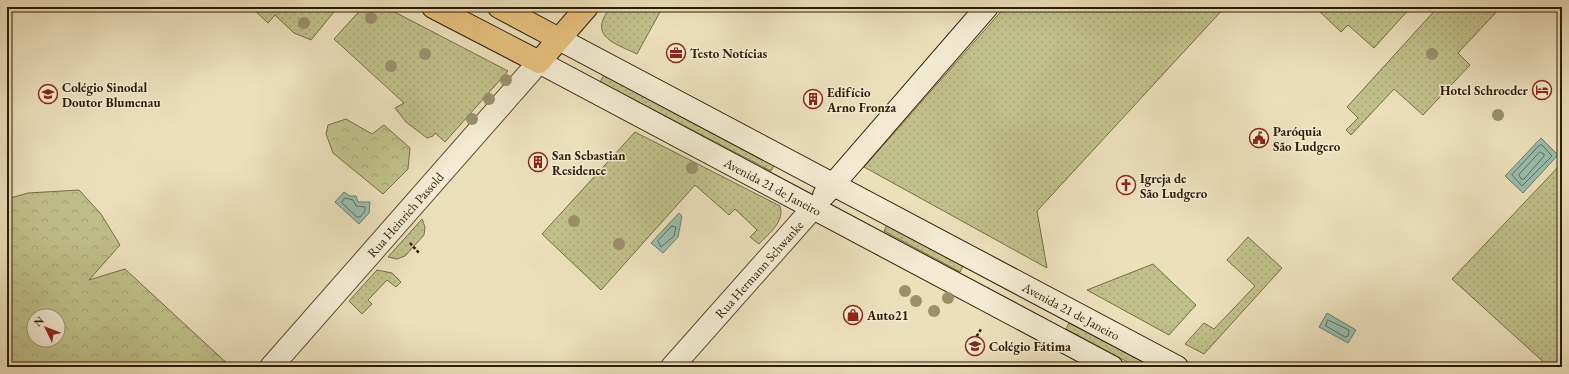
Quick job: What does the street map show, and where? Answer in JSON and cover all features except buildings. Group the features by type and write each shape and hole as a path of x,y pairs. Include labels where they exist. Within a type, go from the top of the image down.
{"main road":[{"name":"Avenida 21 de Janeiro","path":"433,7 1112,367"},
{"name":"Avenida 21 de Janeiro","path":"499,7 560,38 1177,367"},
{"path":"539,62 587,7"},
{"name":"Rua Hermann Schwanke","path":"672,367 813,208 987,7"},
{"name":"Rua Heinrich Passold","path":"271,367 539,62"}],"path":[{"path":"969,349 980,329"}],"green space":[{"path":"251,7 338,7 311,40 294,33 275,15 268,23"},
{"path":"363,7 385,7 508,71 445,142 435,133 433,136 427,138 406,122 395,108 404,103 334,39"},
{"path":"611,7 649,7 660,12 637,54 612,42 603,32 602,25 604,17"},
{"path":"1005,7 1225,7 1037,211 1047,268 864,167"},
{"path":"1319,7 1411,7 1374,48 1348,25 1341,32 1317,9"},
{"path":"1438,7 1501,7 1458,53 1470,65 1423,115 1394,89 1351,135 1346,130 1358,118 1347,107"},
{"path":"604,75 774,165 771,171 600,82"},
{"path":"346,119 372,134 384,125 410,148 408,169 383,194 333,153 326,134 328,125"},
{"path":"635,132 780,206 780,217 775,227 759,244 750,237 757,230 735,209 729,215 695,185 601,290 542,234"},
{"path":"1562,163 1562,367 1549,367 1452,279"},
{"path":"79,190 101,214 120,245 89,280 125,269 231,367 7,367 7,199 28,193"},
{"path":"422,219 425,227 424,235 405,256 397,259 388,257"},
{"path":"887,225 963,266 960,272 884,231"},
{"path":"1248,237 1282,268 1204,354 1185,344 1204,323 1214,329 1255,286 1227,260"},
{"path":"1153,264 1196,305 1169,335 1087,290"},
{"path":"377,270 392,273 401,282 396,287 387,280 368,300 372,304 362,314 349,301"},
{"path":"1069,323 1153,367 1137,367 1066,329"}],"water":[{"path":"1541,138 1558,155 1523,193 1505,176"},
{"path":"344,192 350,196 356,196 358,202 370,202 369,213 359,224 335,202"},
{"path":"679,213 682,216 678,237 663,253 651,243"},
{"path":"1327,313 1356,330 1348,343 1319,327"}],"place":[{"name":"Testo Notícias","path":"676,53"},
{"name":"Hotel Schroeder","path":"1542,90"},
{"name":"Colégio Sinodal Doutor Blumenau","path":"48,94"},
{"name":"Edifício Arno Fronza","path":"813,99"},
{"name":"Paróquia São Ludgero","path":"1259,138"},
{"name":"San Sebastian Residence","path":"538,162"},
{"name":"Igreja de São Ludgero","path":"1126,185"},
{"name":"Auto21","path":"853,315"},
{"name":"Colégio Fátima","path":"975,346"}]}
